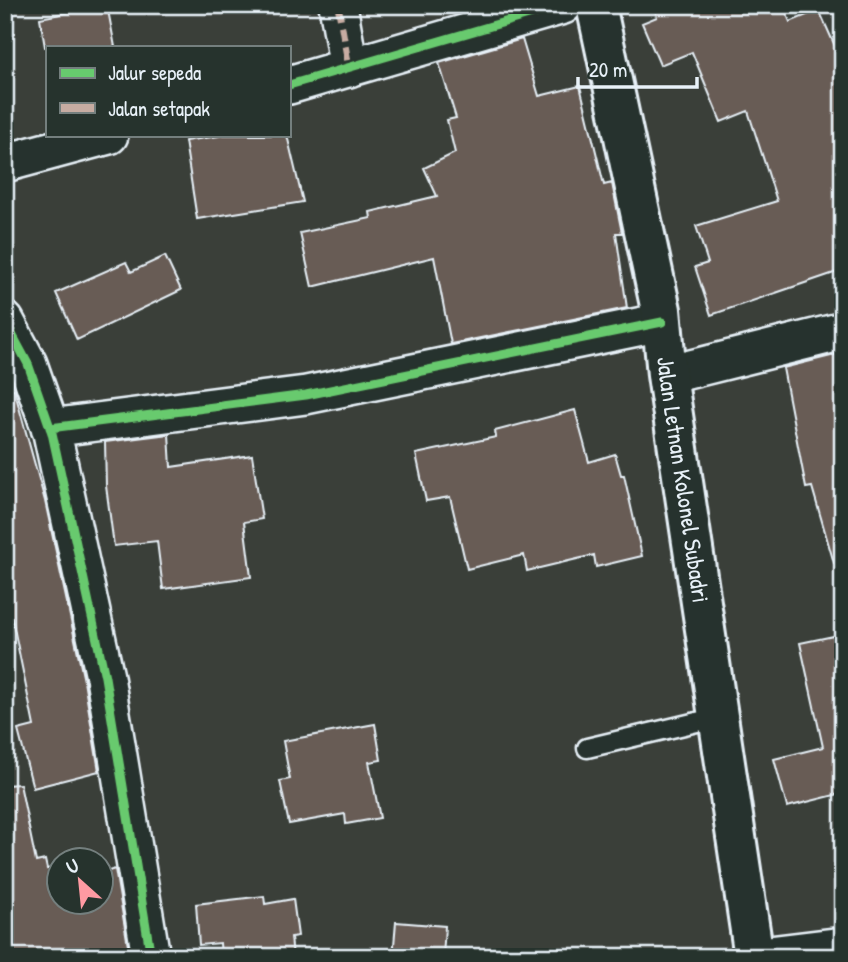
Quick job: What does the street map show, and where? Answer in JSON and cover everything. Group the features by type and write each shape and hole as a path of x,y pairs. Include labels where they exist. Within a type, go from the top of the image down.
{"main road":[{"name":"Jalan Letnan Kolonel Subadri","path":"596,5 662,322 667,375 754,957"}],"street":[{"path":"338,5 349,68"},
{"path":"290,85 563,5"},
{"path":"5,163 105,136"},
{"path":"5,321 27,364 50,428 105,677 151,957"},
{"path":"50,428 306,396 662,322"},
{"path":"667,375 843,331"},
{"path":"754,957 843,946"}],"lane":[{"path":"587,748 718,717"}],"building":[{"path":"107,5 115,46 45,47 40,18"},
{"path":"653,5 783,5 790,22 819,10 843,64 843,270 711,315 695,267 708,263 696,226 777,201 748,111 721,122 692,52 660,65 642,23 657,17"},
{"path":"522,39 539,96 580,86 604,185 612,183 622,233 616,233 627,308 451,344 434,257 312,287 300,233 371,218 370,212 437,196 424,168 455,153 447,120 456,118 439,63"},
{"path":"219,136 287,136 303,202 197,219 185,141"},
{"path":"165,256 181,290 77,340 56,293 126,262 131,272"},
{"path":"843,353 843,562 834,563 812,487 806,488 783,368"},
{"path":"14,389 45,501 84,681 99,771 33,788 18,730 34,726 12,618 5,619 5,390"},
{"path":"575,410 589,462 615,454 621,475 624,475 642,556 596,567 594,555 527,571 524,555 467,569 450,497 426,501 416,454 496,437 495,431"},
{"path":"169,434 171,467 252,455 262,519 244,522 251,577 163,589 157,541 114,546 106,486 105,442"},
{"path":"843,634 843,793 787,807 774,759 823,747 800,643"},
{"path":"375,724 381,760 369,762 380,818 346,824 345,814 289,824 280,781 290,779 283,741"},
{"path":"20,784 36,862 45,860 46,916 116,916 116,875 130,957 5,957 5,785"},
{"path":"264,896 265,904 293,899 298,936 291,937 293,957 221,957 220,943 199,945 196,904"},
{"path":"396,922 445,926 443,957 393,957"}],"marked path":[{"path":"338,5 349,68"}],"cycle path":[{"path":"290,85 563,5"},
{"path":"5,321 28,364 52,433 105,677 151,957"},
{"path":"50,428 306,395 662,322"}]}
